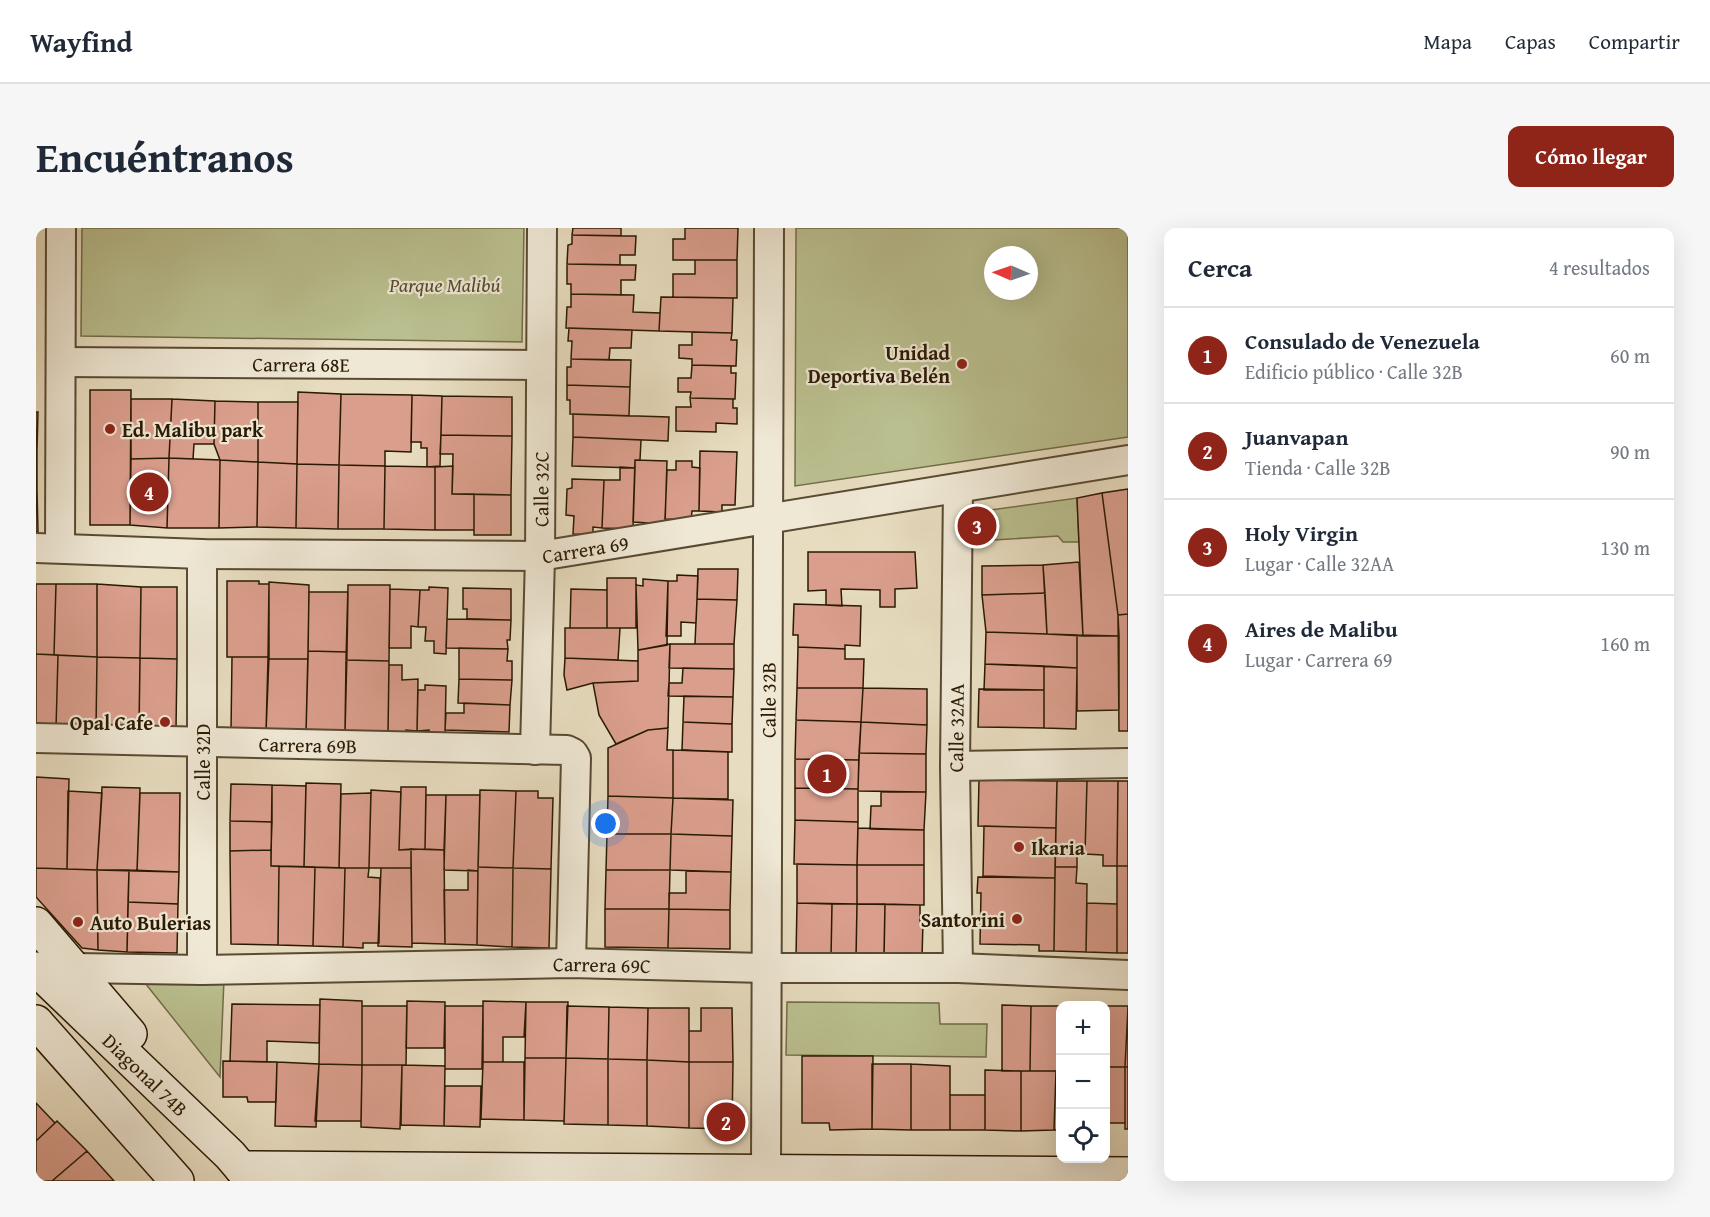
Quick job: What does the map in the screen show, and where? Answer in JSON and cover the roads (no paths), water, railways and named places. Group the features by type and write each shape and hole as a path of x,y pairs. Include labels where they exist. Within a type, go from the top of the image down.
{"main road":[{"path":"36,924 76,968 241,1168 1120,1176"},
{"name":"Diagonal 74B","path":"36,969 241,1168"},
{"path":"36,1022 177,1181"},
{"path":"36,1047 167,1181"}],"street":[{"path":"48,548 61,362 61,228"},
{"name":"Calle 32C","path":"536,750 542,228"},
{"name":"Calle 32B","path":"766,1171 769,228"},
{"name":"Carrera 68E","path":"61,362 540,365"},
{"name":"Carrera 69","path":"48,548 202,554 540,556 1128,460"},
{"name":"Calle 32AA","path":"958,488 955,766 958,968"},
{"name":"Calle 32D","path":"202,554 202,970"},
{"name":"Carrera 69B","path":"36,738 567,750 576,758 571,963"},
{"path":"955,766 1128,763"},
{"name":"Carrera 69C","path":"76,968 202,970 571,963 766,968 958,968 1128,975"}],"place":[{"name":"Unidad Deportiva Belén","path":"962,364"},
{"name":"Ed. Malibu park","path":"110,429"},
{"name":"Aires de Malibu","path":"149,492"},
{"name":"Holy Virgin","path":"977,526"},
{"name":"Opal Cafe","path":"165,722"},
{"name":"Consulado de Venezuela","path":"827,774"},
{"name":"Ikaria","path":"1019,847"},
{"name":"Santorini","path":"1017,919"},
{"name":"Auto Bulerias","path":"78,922"},
{"name":"Juanvapan","path":"726,1122"}],"park label":[{"name":"Parque Malibú","path":"445,284"}]}
